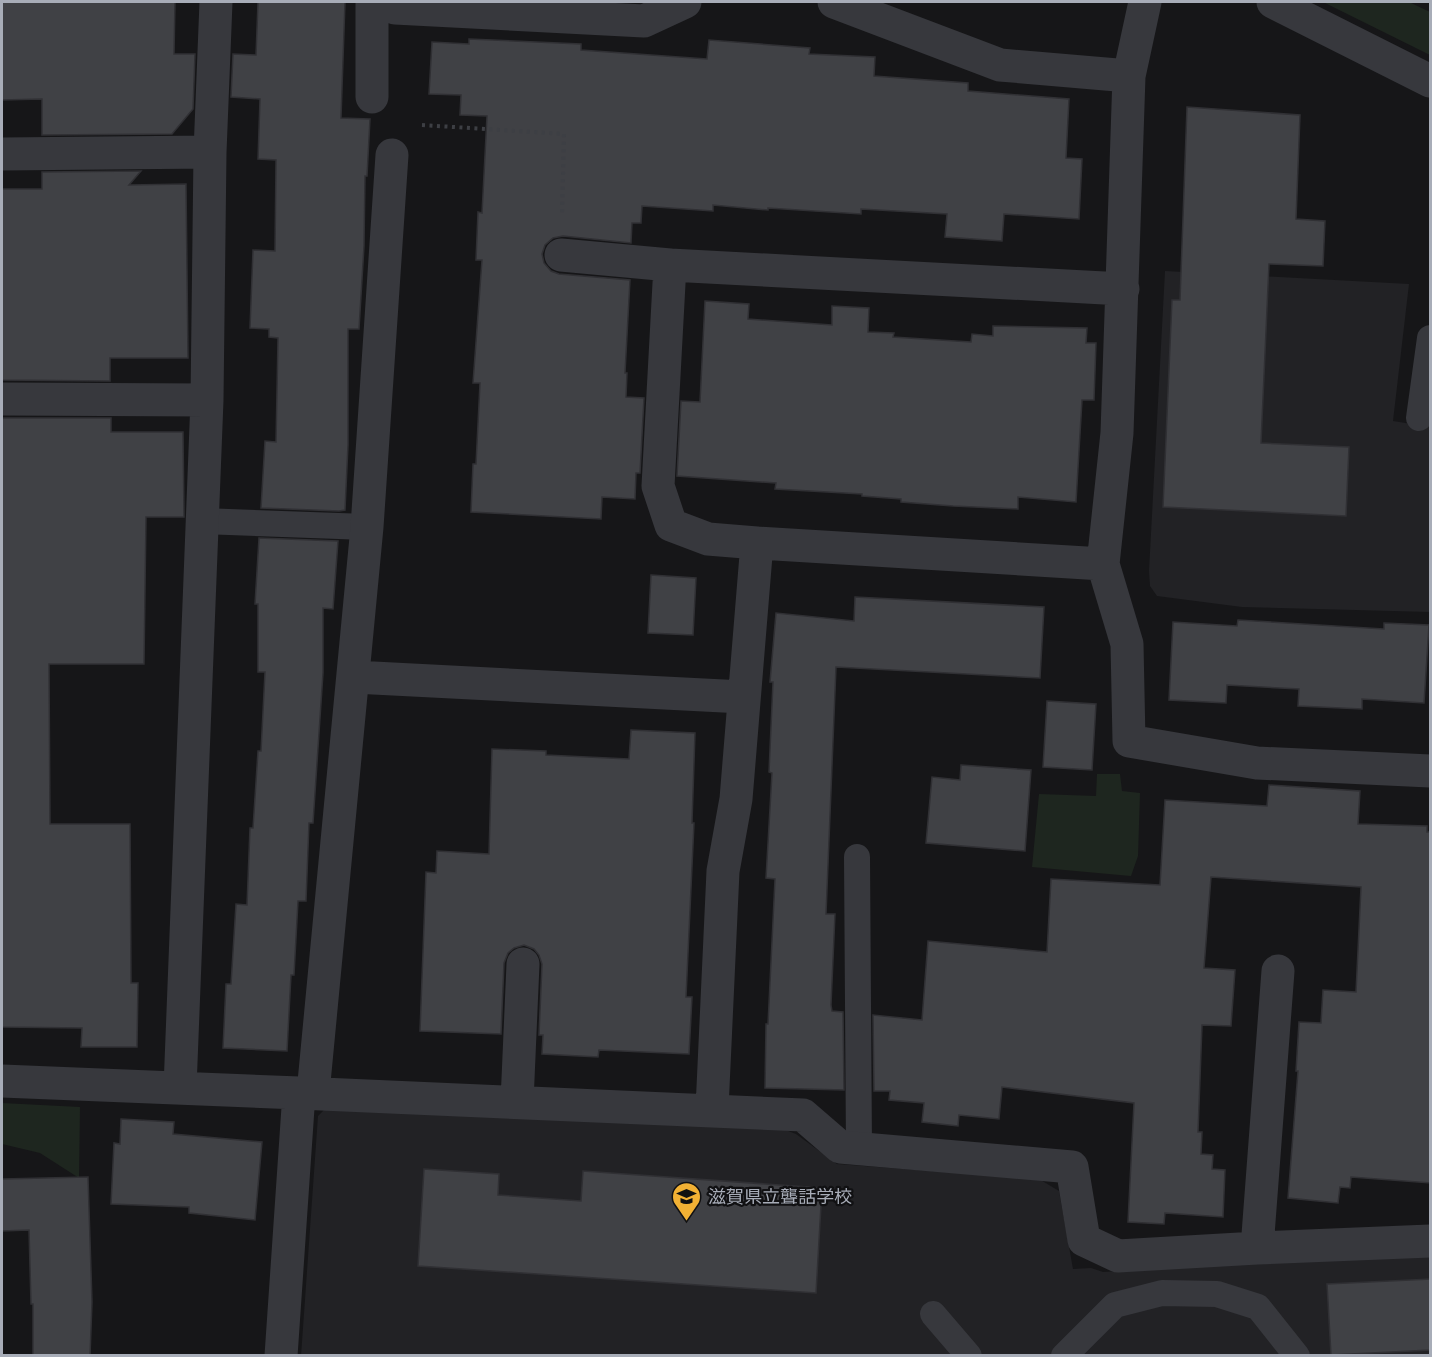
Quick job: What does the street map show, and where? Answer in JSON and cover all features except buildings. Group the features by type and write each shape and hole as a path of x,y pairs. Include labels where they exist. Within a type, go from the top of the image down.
{"street":[{"path":"180,1089 207,400 210,152 216,2"},
{"path":"372,97 383,5 644,21 685,2"},
{"path":"834,2 1000,66 1129,75"},
{"path":"1145,2 1129,75 1117,433 1103,564 1127,644 1129,741 1257,763 1431,771"},
{"path":"1273,2 1431,81"},
{"path":"2,154 210,152"},
{"path":"280,1356 306,1093 354,677 367,527 392,155"},
{"path":"561,255 670,265 1123,289"},
{"path":"670,265 658,486 671,525 708,539 1103,564"},
{"path":"2,399 207,400"},
{"path":"712,1109 723,871 736,799 757,543"},
{"path":"354,677 743,697"},
{"path":"517,1102 523,964"},
{"path":"1257,1248 1278,970"},
{"path":"2,1081 803,1114 840,1148 1072,1167 1084,1240 1118,1256 1431,1242"}],"lane":[{"path":"1419,418 1431,338"},
{"path":"202,521 367,527"},
{"path":"857,857 860,1149"},
{"path":"1064,1356 1115,1305 1162,1293 1217,1294 1258,1307 1297,1356"},
{"path":"933,1314 969,1356"}],"path":[{"path":"412,124 564,134 561,255"}],"shaded area":[{"path":"1323,2 1409,2 1430,12 1430,55"},
{"path":"1165,271 1409,284 1393,421 1430,427 1430,612 1242,607 1157,596 1150,586 1149,571"},
{"path":"1097,774 1120,774 1122,791 1140,793 1138,856 1131,876 1032,867 1039,794 1096,796"},
{"path":"2,1103 80,1107 79,1178 40,1153 2,1144"},
{"name":"滋賀県立聾話学校","path":"325,1109 775,1126 796,1134 837,1164 1039,1179 1059,1191 1073,1269 1091,1268 1103,1272 1430,1253 1430,1355 301,1356 318,1116"}],"place":[{"name":"滋賀県立聾話学校","path":"687,1222"}]}
